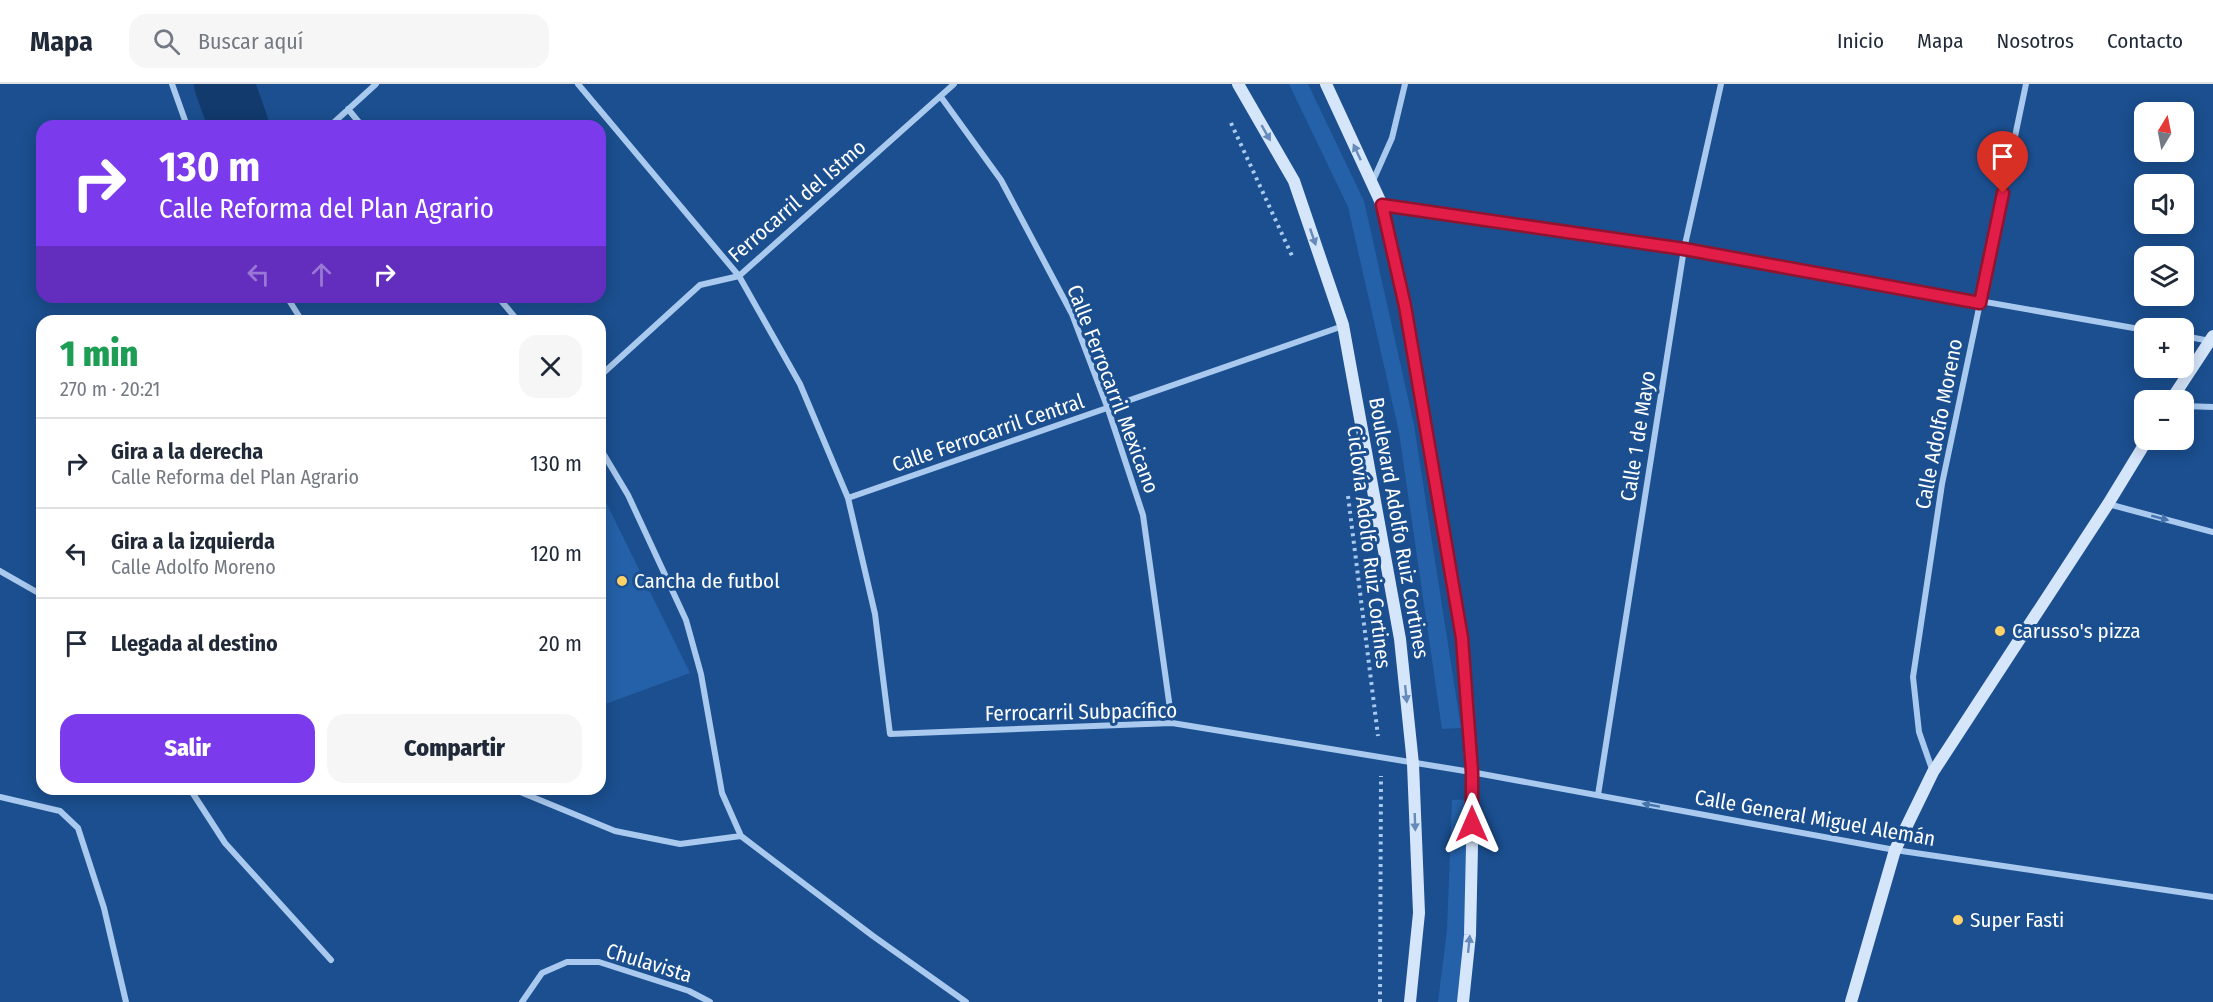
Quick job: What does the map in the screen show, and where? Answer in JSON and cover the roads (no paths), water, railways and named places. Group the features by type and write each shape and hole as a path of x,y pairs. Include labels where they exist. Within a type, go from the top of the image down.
{"main road":[{"name":"Boulevard Adolfo Ruiz Cortines","path":"1238,84 1294,182 1343,325 1400,639 1413,764 1419,913 1410,1002"},
{"name":"Boulevard Adolfo Ruiz Cortines","path":"1326,84 1382,205 1405,306 1462,638 1472,772 1470,935 1463,1002"},
{"path":"2178,390 2212,338"},
{"path":"1851,1002 1895,850 1933,772 2141,450"}],"street":[{"path":"172,84 185,120"},
{"path":"336,120 376,84"},
{"path":"578,84 740,276 800,384 848,498"},
{"name":"Ferrocarril del Istmo","path":"606,370 699,285 740,276 954,84"},
{"path":"1372,183 1392,138 1406,84"},
{"name":"Calle 1 de Mayo","path":"1598,795 1684,249 1721,84"},
{"name":"Calle Adolfo Moreno","path":"1933,772 1919,732 1913,677 1942,484 2026,84"},
{"name":"Calle Ferrocarril Mexicano","path":"941,97 1001,180 1012,200 1072,314 1108,409 1143,515 1172,723"},
{"path":"348,109 357,120"},
{"path":"1382,205 1684,249 1980,303 2134,328"},
{"path":"503,303 513,315"},
{"name":"Calle Ferrocarril Central","path":"848,498 1343,325"},
{"path":"2194,337 2212,338"},
{"path":"2194,406 2213,407"},
{"path":"606,458 628,495 686,620 701,674 722,793 741,836 873,936 966,1002"},
{"name":"Ferrocarril Subpacífico","path":"848,498 875,614 890,734 1172,723 1413,764"},
{"path":"2108,504 2213,532"},
{"path":"0,571 36,592"},
{"name":"Calle General Miguel Alemán","path":"1413,764 1472,772 1895,850 2213,897"},
{"path":"194,795 225,843 331,960"},
{"path":"528,795 615,831 680,844 741,836"},
{"path":"0,797 60,811 78,828 104,908 126,1002"},
{"name":"Chulavista","path":"522,1002 542,973 567,962 599,962 689,991 711,1002"}],"waterway":[{"path":"224,84 237,120"}],"place":[{"name":"Cancha de futbol","path":"622,581"},
{"name":"Carusso's pizza","path":"2000,631"},
{"name":"Super Fasti","path":"1958,920"}]}
